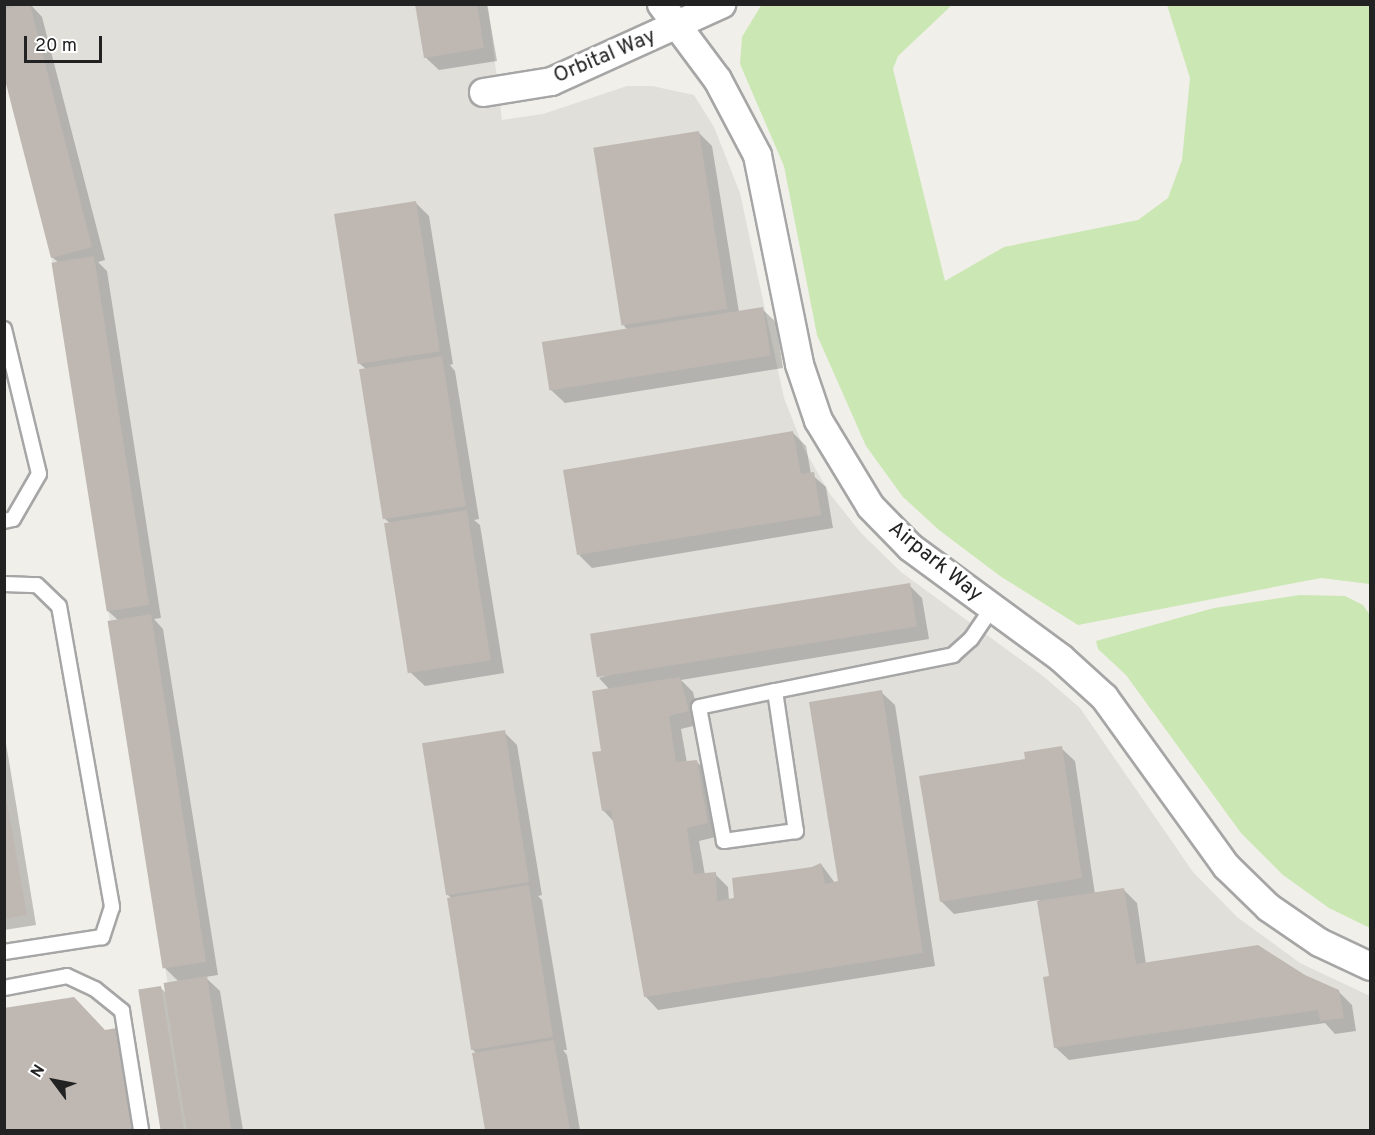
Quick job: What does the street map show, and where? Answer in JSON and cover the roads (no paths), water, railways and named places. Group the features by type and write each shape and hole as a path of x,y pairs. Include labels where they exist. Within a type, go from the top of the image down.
{"street":[{"name":"Airpark Way","path":"661,4 717,80 757,155 799,364 818,420 841,463 870,506 910,547 1061,658 1104,697 1226,867 1268,907 1319,942 1371,966"},
{"name":"Orbital Way","path":"483,92 551,81 722,4"}],"lane":[{"path":"4,329 39,474 13,519 4,521"},
{"path":"4,584 37,585 59,606 112,907 102,937 4,952"},
{"path":"775,691 796,831 724,841 699,707 775,691 953,655 971,639 992,608"},
{"path":"4,988 67,976 95,989 122,1011 141,1131"}]}
